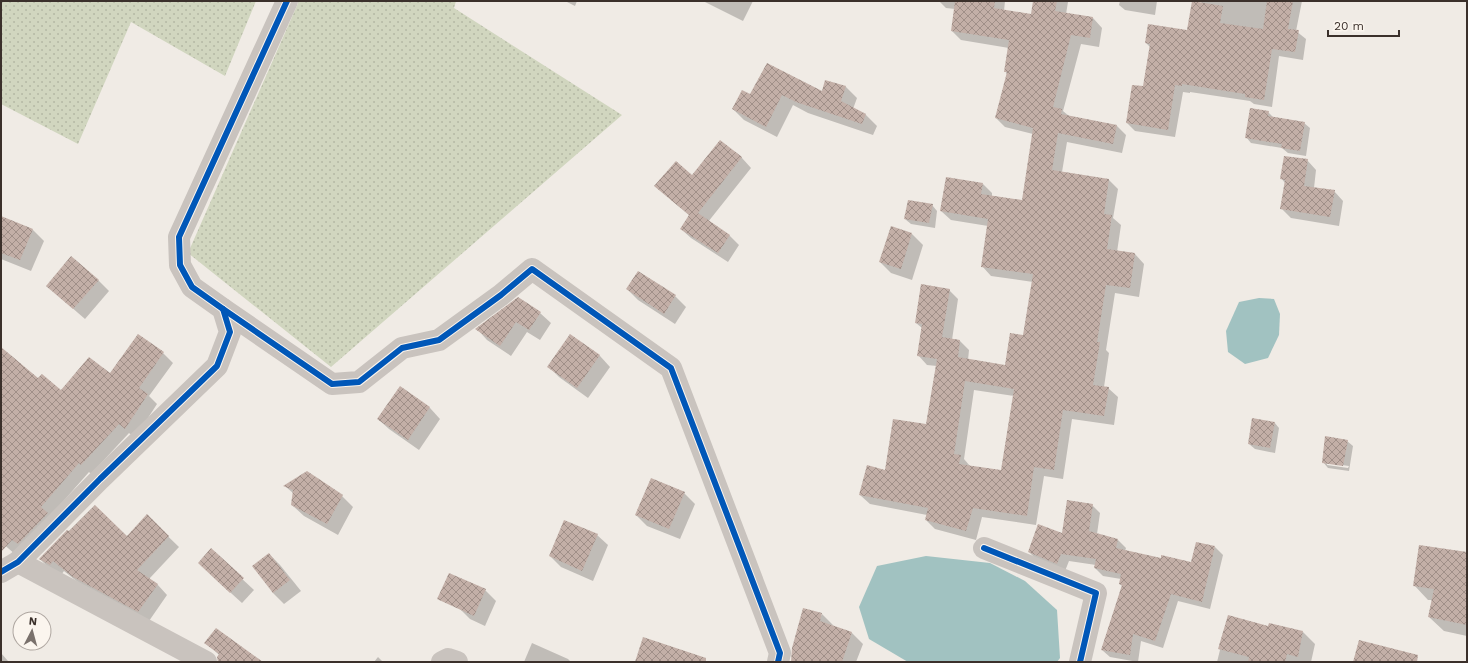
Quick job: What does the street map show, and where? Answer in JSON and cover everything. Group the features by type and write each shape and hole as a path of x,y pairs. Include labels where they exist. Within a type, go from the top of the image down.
{"street":[{"path":"287,1 179,237 180,265 192,287 332,384 359,382 402,348 439,340 501,295 532,269 671,368 780,654 778,662"},
{"path":"206,662 10,567 217,366 230,332 223,309"},
{"path":"984,548 1096,593 1080,662"},
{"path":"442,662 448,659 457,662"}],"green space":[{"path":"1,1 256,1 225,76 131,22 78,144 1,104"},
{"path":"299,1 456,1 454,8 622,115 331,367 188,253"}],"water":[{"path":"1259,298 1274,299 1280,314 1279,335 1268,358 1245,364 1228,352 1226,331 1239,302"},
{"path":"926,556 990,563 1025,581 1057,610 1060,658 1057,662 908,662 869,639 859,607 877,566"}],"building":[{"path":"955,1 995,1 994,8 1031,14 1033,1 1057,1 1055,11 1093,17 1090,38 1071,35 1053,107 1062,109 1061,114 1117,125 1113,144 1058,133 1052,170 1109,179 1104,214 1112,215 1107,249 1135,253 1130,288 1106,285 1097,342 1100,342 1093,385 1109,387 1104,416 1063,410 1054,470 1034,467 1027,516 973,508 966,531 925,520 928,508 859,495 867,465 885,470 893,419 926,424 937,359 917,356 922,324 915,323 921,284 950,289 942,337 960,340 958,357 1005,365 1010,333 1023,335 1033,274 981,267 988,219 940,211 946,177 983,183 981,194 1022,200 1033,128 995,118 1007,72 1004,72 1009,40 951,31","holes":["965,381 1014,389 1001,470 959,464 961,455 954,454"]},
{"path":"1192,1 1223,6 1220,23 1263,29 1267,1 1293,1 1288,29 1299,30 1295,52 1272,49 1264,100 1245,97 1245,94 1182,84 1182,86 1175,85 1168,130 1126,123 1132,85 1143,86 1150,44 1145,43 1148,24 1187,30"},
{"path":"767,63 822,91 825,80 846,86 841,101 866,114 862,124 796,102 782,95 766,127 732,109 742,90 750,94"},
{"path":"1250,108 1269,111 1268,116 1305,122 1300,151 1281,148 1282,144 1245,138"},
{"path":"720,140 742,157 698,213 730,235 718,253 680,229 689,215 654,186 676,161 692,175"},
{"path":"1284,156 1308,159 1304,186 1335,190 1330,217 1280,209 1285,180 1280,179"},
{"path":"908,200 933,204 929,223 904,219"},
{"path":"1,216 33,229 20,260 1,253"},
{"path":"891,226 912,233 901,269 879,262"},
{"path":"71,256 99,280 73,309 46,286"},
{"path":"638,271 676,295 664,314 626,289"},
{"path":"518,297 541,312 529,330 516,322 500,346 475,329"},
{"path":"138,334 164,352 139,388 148,394 125,429 119,424 81,465 79,463 41,507 48,513 18,544 12,540 1,552 1,347 38,378 42,374 61,390 89,357 110,373"},
{"path":"570,334 600,355 577,388 547,367"},
{"path":"400,386 430,407 408,440 377,419"},
{"path":"1252,418 1275,422 1270,448 1248,444"},
{"path":"1325,436 1348,440 1343,466 1322,463"},
{"path":"307,471 343,495 327,524 291,505 293,490 283,486"},
{"path":"651,478 685,492 669,529 635,515"},
{"path":"1067,500 1093,504 1089,531 1118,539 1116,548 1161,558 1161,555 1191,562 1196,542 1215,546 1202,602 1171,594 1155,641 1133,634 1130,655 1101,650 1122,585 1119,584 1121,574 1094,568 1096,559 1061,554 1057,564 1028,552 1038,524 1062,533"},
{"path":"95,505 127,536 147,514 169,536 137,570 158,584 138,612 73,577 53,561 50,565 39,559 67,530 69,531"},
{"path":"564,520 598,534 582,571 549,556"},
{"path":"1419,545 1467,552 1467,625 1428,617 1434,589 1413,586"},
{"path":"211,548 244,578 230,593 198,563"},
{"path":"269,553 290,580 273,593 252,566"},
{"path":"449,573 486,589 474,616 437,599"},
{"path":"803,608 822,613 820,621 852,632 842,662 791,662 792,648"},
{"path":"1228,615 1268,626 1269,623 1303,631 1298,657 1287,654 1285,662 1248,662 1249,657 1218,649"},
{"path":"216,628 263,662 218,662 217,657 219,654 204,643"},
{"path":"643,637 706,658 706,662 635,662"},
{"path":"1359,640 1418,655 1417,662 1353,662"}],"cycle path":[{"path":"1,572 18,562 100,479 217,366 230,332 223,309 192,287 180,265 179,237 287,1"},
{"path":"223,309 332,384 359,382 402,348 439,340 501,295 532,269 671,368 780,653 778,662"},
{"path":"984,548 1096,593 1080,662"}]}
